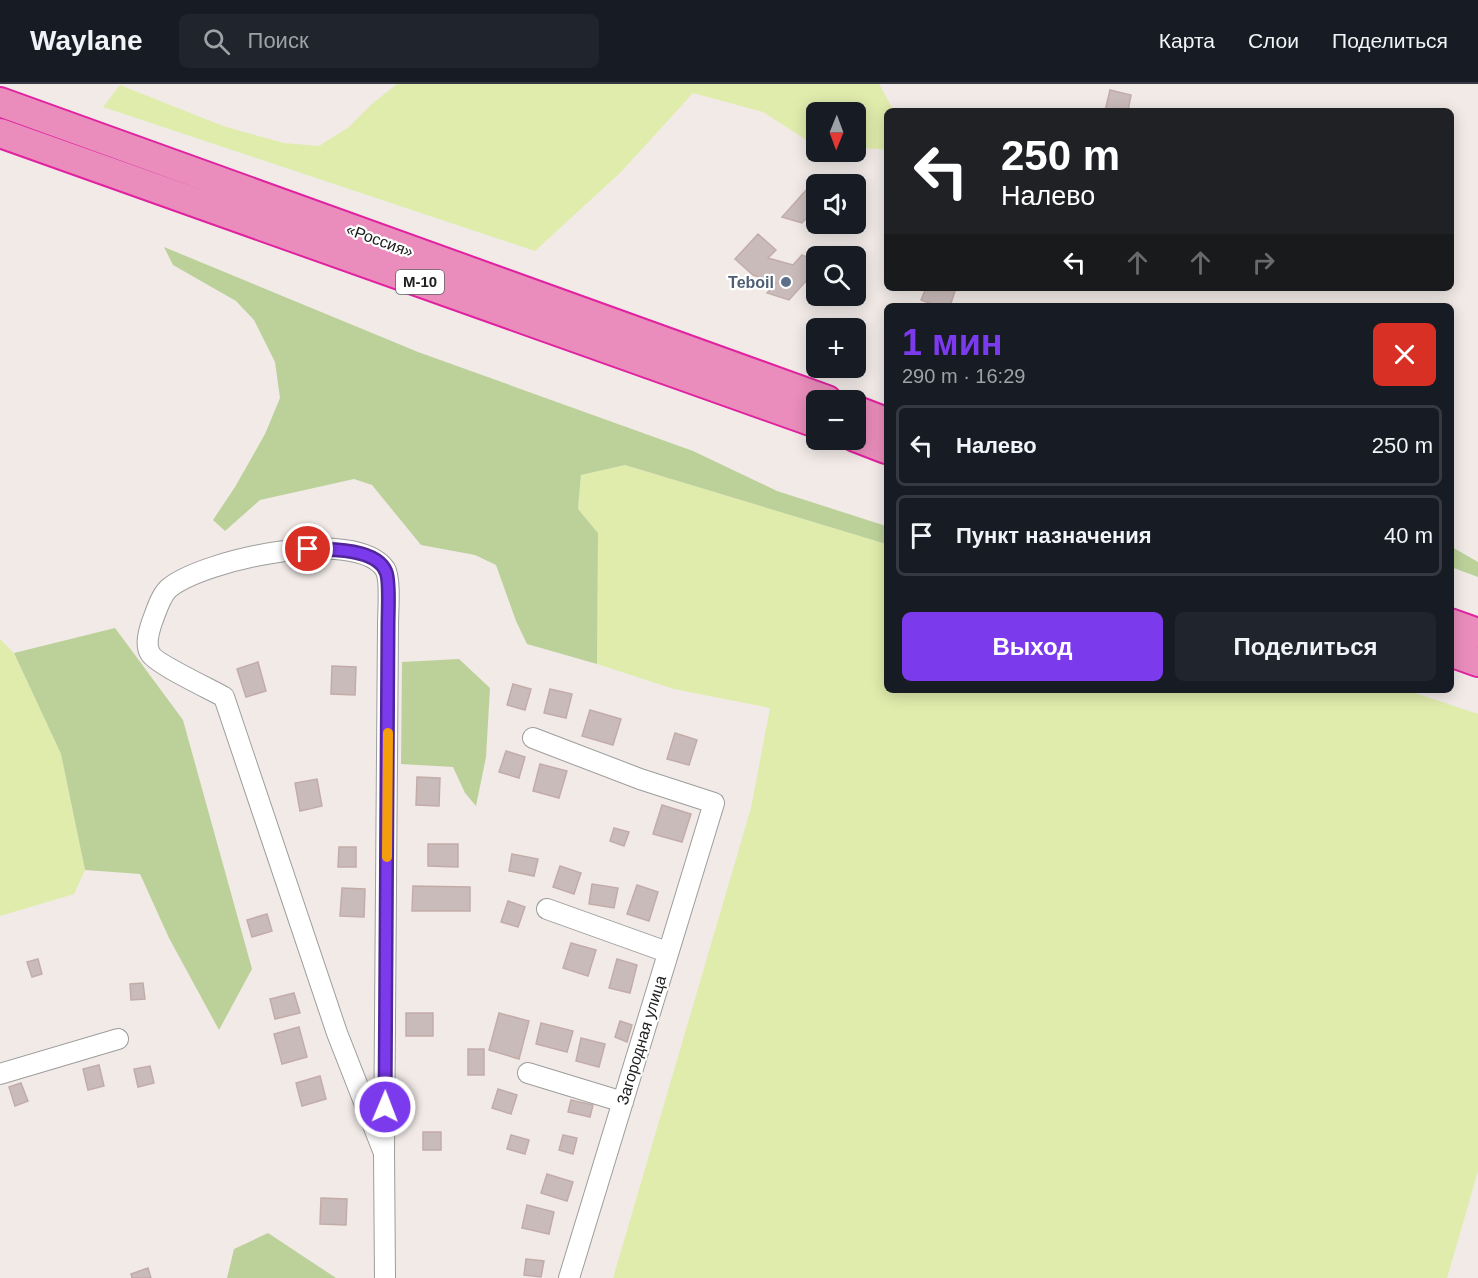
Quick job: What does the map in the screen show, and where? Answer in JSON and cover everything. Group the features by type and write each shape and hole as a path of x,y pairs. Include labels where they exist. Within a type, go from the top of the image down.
{"highway":[{"name":"«Россия»","path":"2,102 806,392"},
{"name":"«Россия»","path":"0,133 806,419"},
{"path":"866,414 884,421"},
{"path":"866,441 884,448"},
{"path":"1454,624 1478,633"},
{"path":"1454,653 1478,662"}],"street":[{"path":"384,1153 337,1034 224,697 153,658 148,646 152,623 166,590 191,576 231,563 278,552 308,549 357,552 380,563 386,572 385,1278"},
{"name":"Загородная улица","path":"533,738 640,779 714,803 569,1278"},
{"path":"547,909 667,952"},
{"path":"0,1074 118,1040"},
{"path":"528,1073 623,1102"}],"green space":[{"path":"397,84 879,84 892,108 884,108 884,150 866,148 866,102 806,102 806,140 763,112 693,93 621,172 535,251 103,107 120,85 223,126 284,143 319,146 349,127 373,103"},
{"path":"164,247 418,352 693,451 777,491 884,525 884,543 625,465 581,475 578,509 598,533 597,664 527,644 516,621 496,565 475,555 421,545 372,485 354,479 260,500 225,531 213,520 265,434 280,398 275,362 254,320 236,301 173,265"},
{"path":"625,465 884,543 884,693 1415,693 1478,714 1478,1171 1447,1278 613,1278 751,808 770,708 674,689 597,664 598,533 578,509 581,475"},
{"path":"1454,548 1478,562 1478,577 1454,568"},
{"path":"115,628 183,720 252,969 219,1030 169,938 140,874 85,870 61,754 14,653"},
{"path":"0,639 14,653 61,754 85,870 74,894 0,916"},
{"path":"459,659 490,688 486,757 476,806 465,793 453,767 401,764 402,662"},
{"path":"268,1233 336,1278 227,1278 234,1249"}],"building":[{"path":"1110,90 1131,95 1129,108 1106,108"},
{"path":"806,190 806,219 802,223 782,217"},
{"path":"758,234 776,250 768,258 793,265 802,255 806,257 806,281 789,300 767,293 776,283 753,275 735,259"},
{"path":"925,291 955,291 951,303 930,303 921,300"},
{"path":"258,662 266,691 246,697 237,669"},
{"path":"332,666 356,667 355,695 331,694"},
{"path":"513,684 531,689 525,710 507,705"},
{"path":"550,689 572,694 566,718 544,713"},
{"path":"590,710 621,719 613,745 582,736"},
{"path":"675,733 697,740 689,765 667,759"},
{"path":"506,751 525,757 519,778 499,772"},
{"path":"540,764 567,771 559,798 533,791"},
{"path":"417,777 440,778 439,806 416,805"},
{"path":"317,779 322,806 300,811 295,783"},
{"path":"662,805 691,814 682,842 653,834"},
{"path":"614,828 629,832 624,846 610,841"},
{"path":"428,844 458,844 458,867 428,866"},
{"path":"339,847 356,847 356,867 338,867"},
{"path":"512,854 538,859 534,876 509,871"},
{"path":"560,866 581,873 574,894 553,887"},
{"path":"592,884 618,888 614,908 589,904"},
{"path":"637,885 658,892 649,921 627,914"},
{"path":"413,886 470,887 470,911 412,911"},
{"path":"342,888 365,889 364,917 340,916"},
{"path":"508,901 525,907 518,927 501,922"},
{"path":"267,914 272,931 252,937 247,920"},
{"path":"571,943 596,950 588,976 563,968"},
{"path":"38,959 42,974 32,977 27,962"},
{"path":"617,959 637,965 630,993 609,988"},
{"path":"143,983 145,999 131,1000 130,984"},
{"path":"294,993 300,1013 275,1019 270,999"},
{"path":"406,1013 433,1013 433,1036 406,1036"},
{"path":"499,1013 529,1021 519,1059 489,1050"},
{"path":"620,1021 632,1025 627,1042 615,1037"},
{"path":"541,1023 573,1031 567,1052 536,1044"},
{"path":"299,1027 307,1057 282,1064 274,1034"},
{"path":"581,1038 605,1044 599,1067 576,1061"},
{"path":"468,1049 484,1049 484,1075 468,1075"},
{"path":"99,1065 104,1086 88,1090 83,1069"},
{"path":"150,1066 154,1083 138,1087 134,1069"},
{"path":"320,1076 326,1099 302,1106 296,1083"},
{"path":"21,1083 28,1101 15,1106 9,1087"},
{"path":"498,1089 517,1095 511,1114 492,1108"},
{"path":"571,1100 593,1105 590,1117 568,1112"},
{"path":"423,1132 441,1132 441,1150 423,1150"},
{"path":"511,1135 529,1140 525,1154 507,1149"},
{"path":"563,1135 577,1138 573,1154 559,1150"},
{"path":"547,1174 573,1182 567,1201 541,1193"},
{"path":"321,1198 347,1199 346,1225 320,1224"},
{"path":"527,1205 554,1212 549,1234 522,1228"},
{"path":"526,1259 544,1261 541,1277 524,1275"},
{"path":"148,1268 151,1278 132,1278 131,1274"}],"slow traffic":[{"path":"387,857 388,733"}],"place":[{"name":"Teboil","path":"786,282"}],"route":[{"path":"308,549 357,552 380,563 386,572 388,624 385,1107"}]}
